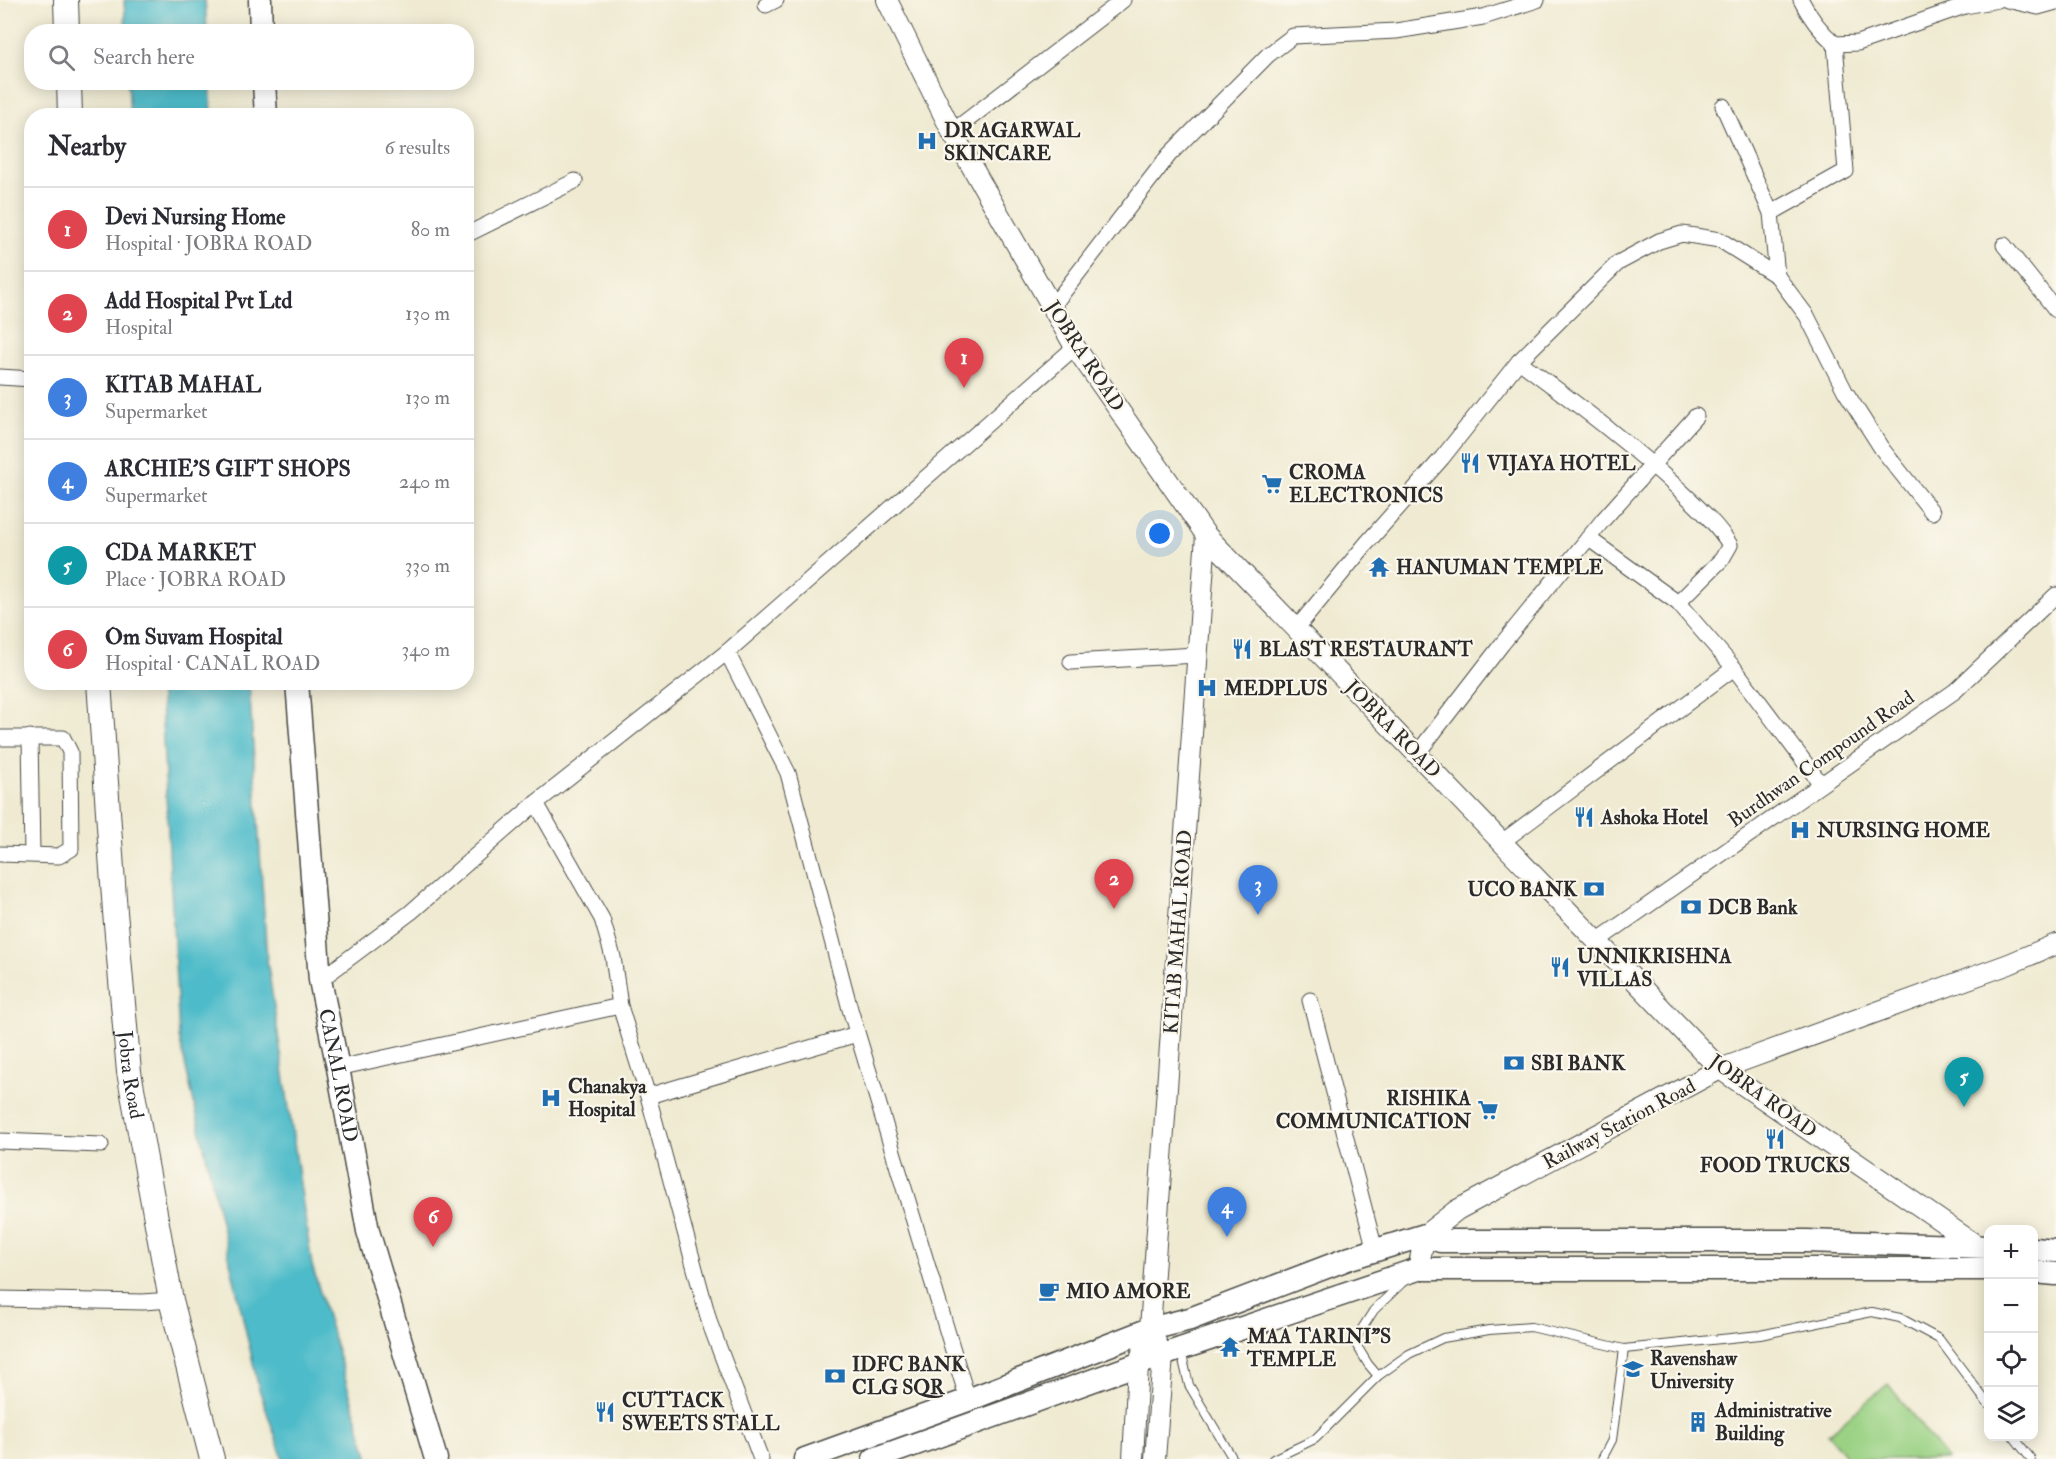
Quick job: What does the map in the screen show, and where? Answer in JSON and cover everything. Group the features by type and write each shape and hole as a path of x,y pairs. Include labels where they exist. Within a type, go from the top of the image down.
{"main road":[{"path":"66,0 67,24"},
{"path":"260,0 261,24"},
{"path":"69,90 70,108"},
{"path":"264,90 266,108"},
{"name":"Jobra Road","path":"100,690 129,1072 171,1300 212,1459"},
{"name":"CANAL ROAD","path":"298,690 320,980 368,1231 436,1459"},
{"path":"805,1459 968,1400 1150,1329 1190,1319 1375,1250 1425,1235 1440,1241 1806,1241 1984,1250"},
{"path":"2038,1249 2056,1251"},
{"path":"874,1459 1172,1353 1418,1269 1984,1269"},
{"path":"2038,1272 2056,1274"}],"street":[{"name":"JOBRA ROAD","path":"887,0 952,132 1075,347 1206,535 1720,1069 1984,1249"},
{"path":"952,132 1123,0"},
{"path":"1052,307 1169,155 1268,56 1293,36 1396,31 1483,17 1537,0"},
{"path":"1801,0 1819,30 1835,44 1858,43 1965,6 1998,0"},
{"path":"2007,0 2038,7 2056,2"},
{"path":"1771,213 1846,171 1835,44"},
{"path":"1723,106 1771,213 1777,276"},
{"path":"474,231 575,181"},
{"path":"1296,629 1366,544 1442,458 1519,361 1618,263 1659,241 1682,234 1720,240 1777,276 1807,316 1845,391 1882,449 1932,512"},
{"path":"2004,245 2056,310"},
{"path":"320,980 411,912 537,803 727,652 1075,347"},
{"path":"1519,361 1653,464 1720,528 1730,545 1722,559 1678,603"},
{"path":"0,377 24,378"},
{"path":"1417,754 1588,538 1696,416"},
{"name":"KITAB MAHAL ROAD","path":"1133,1459 1138,1365 1150,1329 1206,535"},
{"path":"1588,538 1678,603 1734,668 1821,784"},
{"name":"Burdhwan Compound Road","path":"1597,941 1955,691 2056,594"},
{"path":"727,652 788,773 857,1034 968,1400"},
{"path":"1071,662 1197,655"},
{"path":"1502,842 1734,668"},
{"path":"30,736 32,854"},
{"path":"0,738 30,736 63,738 70,752 71,849 59,856 0,854"},
{"path":"537,803 602,919 613,957 620,1006 648,1096 710,1324 761,1459"},
{"name":"Railway Station Road","path":"1425,1235 1457,1210 1720,1069 1998,968 2056,944"},
{"path":"1310,1000 1375,1250"},
{"path":"338,1068 620,1006"},
{"path":"648,1096 857,1034"},
{"path":"0,1142 101,1145"},
{"path":"1418,1269 1425,1235"},
{"path":"0,1299 143,1302 171,1300"},
{"path":"1150,1329 1172,1353 1155,1459"}],"lane":[{"path":"1378,1376 1354,1341 1374,1310 1418,1269"},
{"path":"1274,1459 1315,1439 1378,1376 1409,1354 1443,1338 1489,1329 1532,1327 1624,1349 1760,1335 1872,1312 1900,1318 1938,1339 1984,1398"},
{"path":"1602,1459 1612,1440 1624,1349"},
{"path":"1172,1353 1233,1459"},
{"path":"2016,1441 2031,1459"}],"green space":[{"path":"1888,1384 1947,1459 1848,1459 1828,1434"}],"water":[{"path":"124,0 205,0 207,24 126,24"},
{"path":"128,90 210,90 212,108 130,108"},
{"path":"160,690 249,690 267,959 312,1265 369,1459 283,1459 259,1389 179,1037"}],"place":[{"name":"DR AGARWAL SKINCARE","path":"927,141"},
{"name":"Devi Nursing Home","path":"964,388"},
{"name":"VIJAYA HOTEL","path":"1470,463"},
{"name":"CROMA ELECTRONICS","path":"1272,484"},
{"name":"HANUMAN TEMPLE","path":"1379,567"},
{"name":"BLAST RESTAURANT","path":"1242,649"},
{"name":"MEDPLUS","path":"1207,688"},
{"name":"Ashoka Hotel","path":"1584,817"},
{"name":"NURSING HOME","path":"1800,830"},
{"name":"UCO BANK","path":"1594,889"},
{"name":"DCB Bank","path":"1691,907"},
{"name":"Add Hospital Pvt Ltd","path":"1114,909"},
{"name":"KITAB MAHAL","path":"1258,915"},
{"name":"UNNIKRISHNA VILLAS","path":"1560,967"},
{"name":"SBI BANK","path":"1514,1063"},
{"name":"Chanakya Hospital","path":"551,1098"},
{"name":"CDA MARKET","path":"1964,1107"},
{"name":"RISHIKA COMMUNICATION","path":"1488,1110"},
{"name":"FOOD TRUCKS","path":"1775,1139"},
{"name":"ARCHIE'S GIFT SHOPS","path":"1227,1237"},
{"name":"Om Suvam Hospital","path":"433,1247"},
{"name":"MIO AMORE","path":"1049,1291"},
{"name":"MAA TARINI\"S TEMPLE","path":"1230,1347"},
{"name":"Ravenshaw University","path":"1633,1369"},
{"name":"IDFC BANK CLG SQR","path":"835,1376"},
{"name":"CUTTACK SWEETS STALL","path":"605,1412"},
{"name":"Administrative Building","path":"1698,1422"}]}
